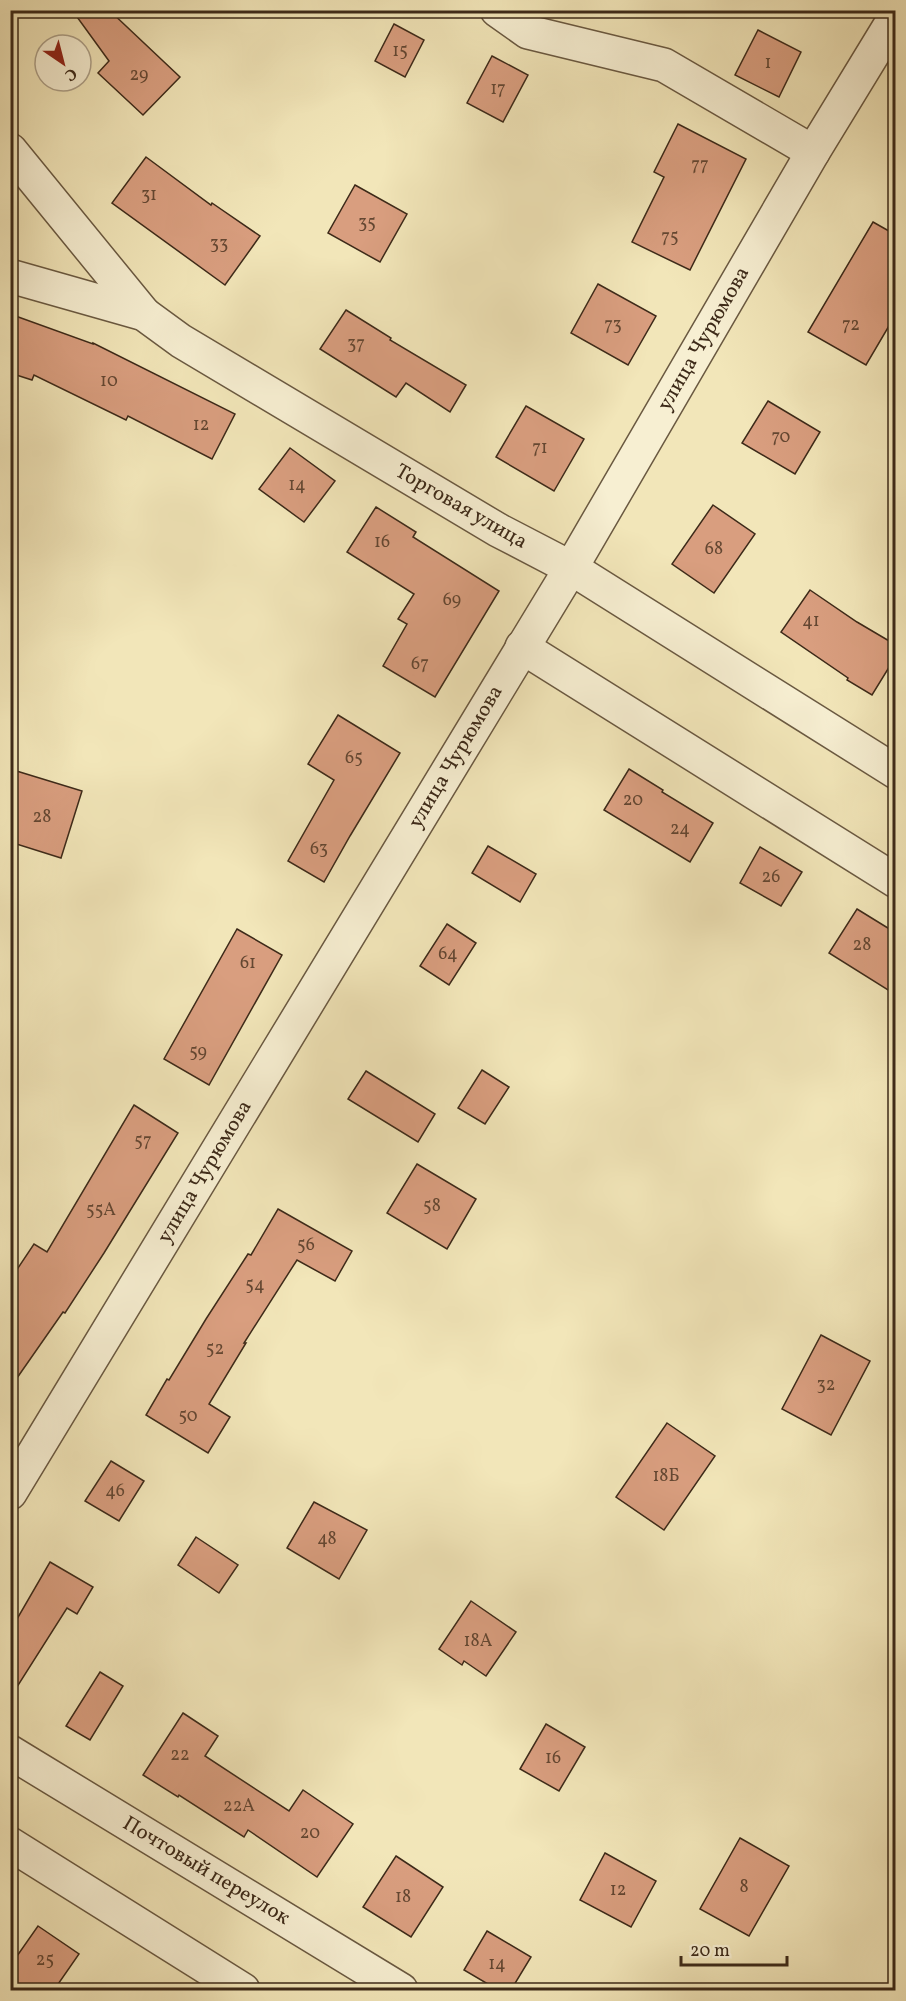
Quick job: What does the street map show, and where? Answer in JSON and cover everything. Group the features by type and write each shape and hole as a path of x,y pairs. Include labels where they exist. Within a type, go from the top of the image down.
{"street":[{"path":"497,10 528,32 664,65 813,152"},
{"name":"улица Чурюмова","path":"10,1493 571,568 813,152 896,16"},
{"path":"10,150 144,314"},
{"name":"Торговая улица","path":"10,276 144,314 181,341 498,530 571,568 896,772"},
{"path":"522,647 896,880"},
{"name":"Почтовый переулок","path":"10,1752 401,1990"},
{"path":"10,1844 243,1990"}],"building":[{"path":"72,10 109,10 180,77 143,115 98,73 109,61 93,39 93,33 89,33"},
{"path":"394,24 424,40 405,77 375,61"},
{"path":"758,30 801,52 779,97 735,75"},
{"path":"492,56 528,75 503,122 467,103"},
{"path":"678,124 746,159 690,270 632,242 664,177 654,172"},
{"path":"146,157 211,205 212,203 260,236 225,285 112,203"},
{"path":"355,185 407,214 380,262 328,233"},
{"path":"873,222 896,235 896,314 866,365 808,332"},
{"path":"598,284 656,316 628,365 571,333"},
{"path":"346,310 391,338 390,340 466,385 450,412 406,383 396,397 320,349"},
{"path":"10,314 93,343 235,414 212,459 128,416 126,420 34,375 32,380 10,373"},
{"path":"768,401 820,432 795,474 742,443"},
{"path":"526,406 584,439 554,491 496,457"},
{"path":"290,448 335,481 304,522 259,489"},
{"path":"713,505 755,534 714,593 672,564"},
{"path":"376,507 416,532 413,537 499,591 435,697 383,666 407,624 398,619 414,594 347,552"},
{"path":"810,590 896,645 896,656 872,695 847,680 848,678 781,632"},
{"path":"338,715 400,753 324,882 288,861 334,780 308,764"},
{"path":"10,769 82,791 61,858 10,842"},
{"path":"629,769 713,823 690,862 604,810"},
{"path":"488,846 536,874 520,902 472,873"},
{"path":"760,847 802,872 781,906 740,883"},
{"path":"857,909 896,933 896,995 829,953"},
{"path":"447,924 476,943 449,985 420,966"},
{"path":"237,929 282,955 209,1085 164,1059"},
{"path":"482,1070 509,1087 485,1124 458,1108"},
{"path":"366,1071 435,1114 418,1142 348,1099"},
{"path":"134,1105 178,1133 65,1313 63,1312 10,1388 10,1280 34,1244 47,1252"},
{"path":"417,1164 476,1199 447,1249 387,1213"},
{"path":"278,1209 352,1251 335,1281 297,1260 244,1343 246,1343 209,1404 230,1417 208,1453 146,1415 248,1254 251,1255"},
{"path":"821,1335 870,1361 831,1435 782,1409"},
{"path":"667,1423 715,1456 664,1530 616,1497"},
{"path":"111,1461 144,1481 119,1521 85,1501"},
{"path":"314,1502 367,1530 339,1579 287,1548"},
{"path":"196,1537 238,1565 219,1593 178,1565"},
{"path":"50,1562 93,1587 77,1614 67,1608 10,1698 10,1631"},
{"path":"471,1601 516,1632 486,1676 464,1661 462,1665 439,1649"},
{"path":"100,1672 123,1686 90,1740 66,1726"},
{"path":"183,1713 218,1736 205,1756 289,1811 303,1790 353,1824 317,1877 248,1830 244,1837 143,1775"},
{"path":"546,1724 585,1747 559,1791 520,1769"},
{"path":"740,1838 789,1866 749,1936 700,1909"},
{"path":"605,1853 656,1881 631,1927 580,1900"},
{"path":"396,1856 443,1887 411,1937 363,1907"},
{"path":"38,1926 79,1954 54,1990 10,1990 10,1966"},
{"path":"487,1931 531,1957 511,1990 498,1990 464,1970"}]}
